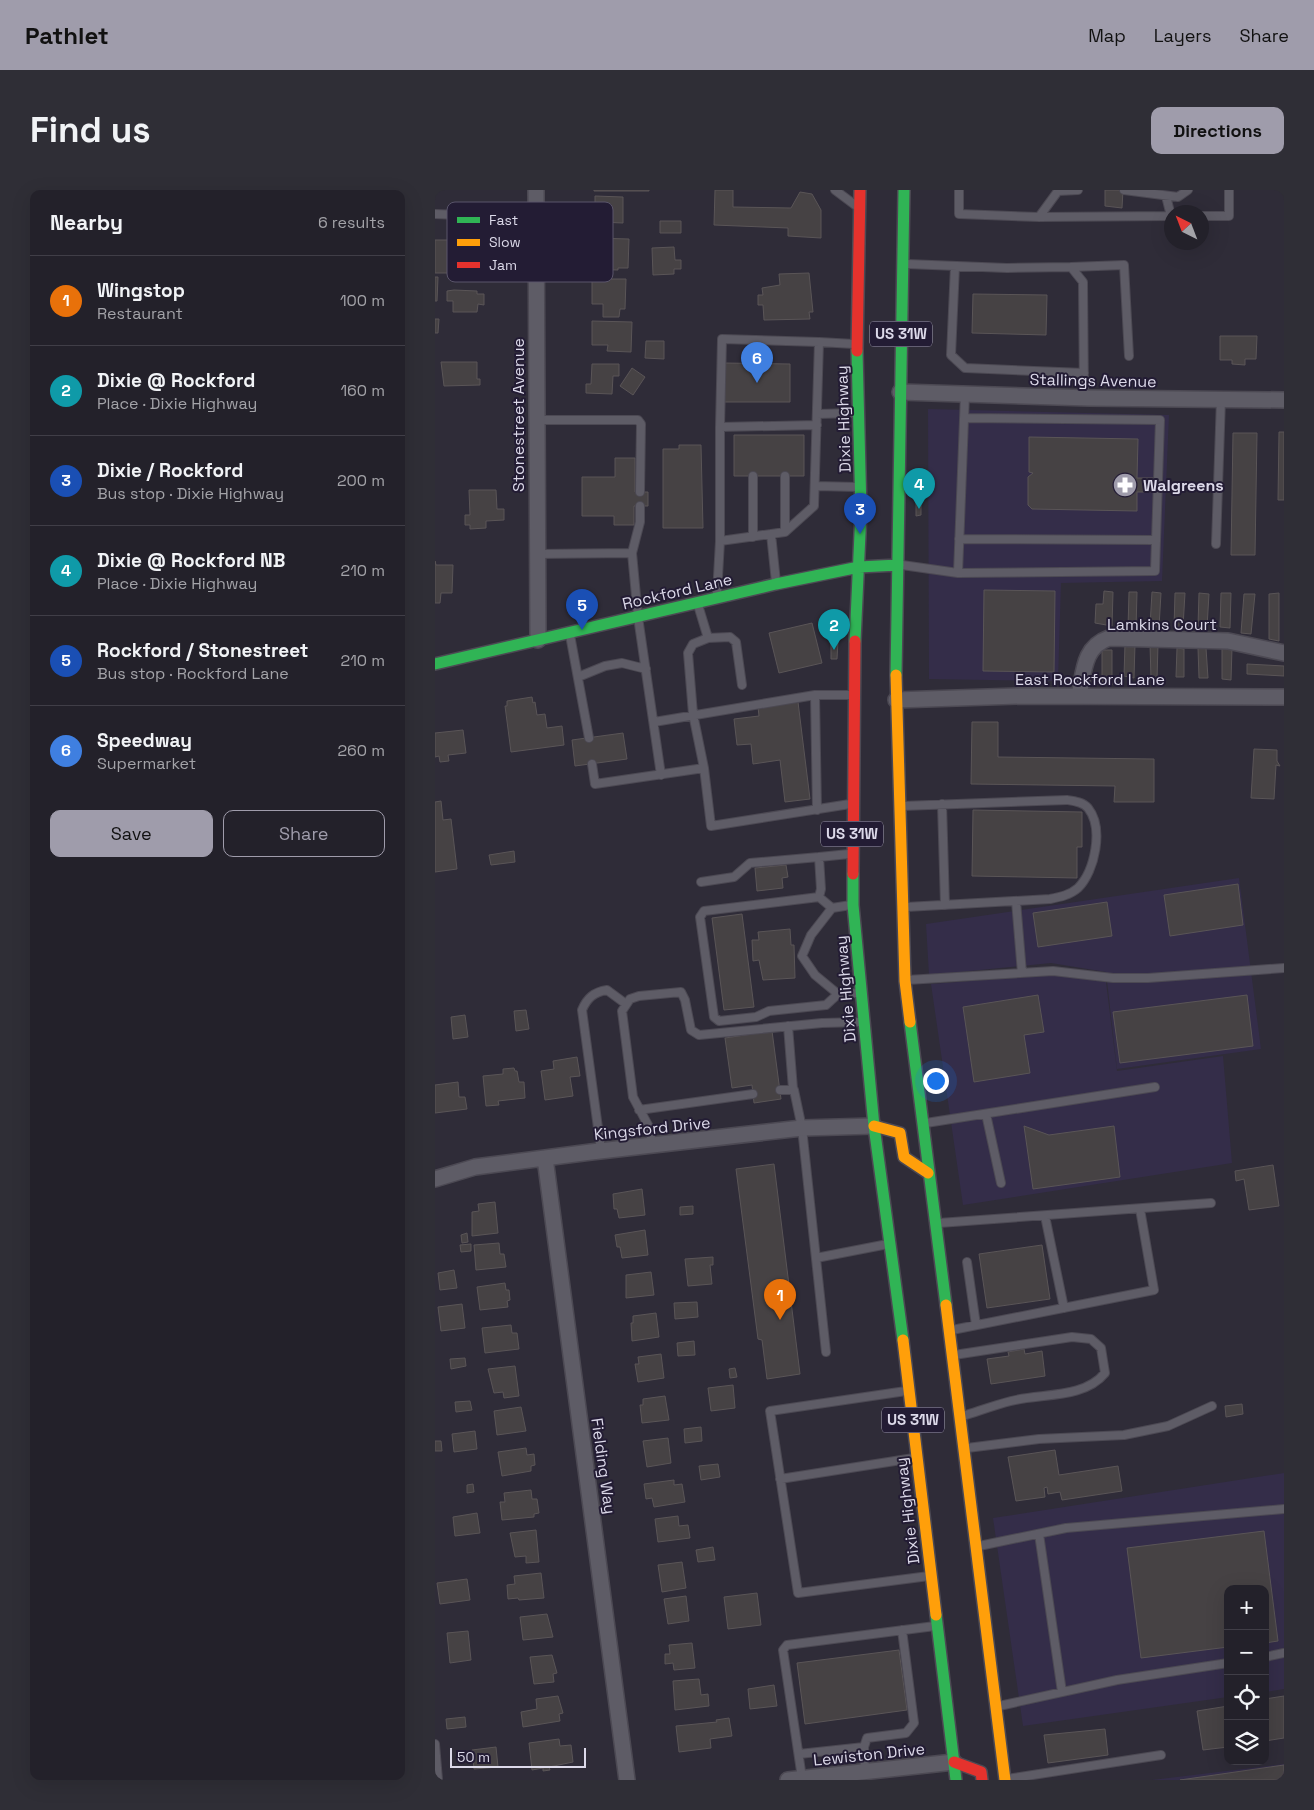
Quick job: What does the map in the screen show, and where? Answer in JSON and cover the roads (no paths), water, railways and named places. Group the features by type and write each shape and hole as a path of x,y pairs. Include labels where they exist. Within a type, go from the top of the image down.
{"main road":[{"name":"Dixie Highway","path":"860,190 857,344 861,487 859,567 855,613 853,904 874,1126 910,1390 956,1780"},
{"name":"US 31W","path":"904,190 896,700 905,981 921,1124 1005,1780"},
{"name":"Rockford Lane","path":"435,664 638,618 776,584 859,567 898,564"},
{"path":"874,1126 900,1133 904,1157 928,1173"},
{"path":"954,1762 981,1772 982,1780"}],"street":[{"name":"Stonestreet Avenue","path":"536,282 536,554 538,640"},
{"name":"Stallings Avenue","path":"900,392 1084,398 1284,400"},
{"name":"Lamkins Court","path":"1079,696 1086,659 1090,649 1098,642 1109,638 1228,641 1284,653"},
{"name":"East Rockford Lane","path":"896,700 1079,696 1284,697"},
{"name":"Kingsford Drive","path":"435,1179 475,1168 601,1150 653,1146 802,1128 874,1126"},
{"name":"Fielding Way","path":"545,1158 627,1780"},
{"name":"Lewiston Drive","path":"804,1779 954,1762"}],"lane":[{"path":"835,190 860,208"},
{"path":"959,190 959,214 1039,217 1164,216"},
{"path":"1039,217 1058,191 1078,190"},
{"path":"1123,190 1178,197 1189,190"},
{"path":"1209,216 1229,216 1229,190"},
{"path":"1166,196 1168,205"},
{"path":"903,264 1007,268 1124,265 1129,356"},
{"path":"955,266 951,355 965,368 1084,373"},
{"path":"1071,267 1083,282 1084,398"},
{"path":"716,599 720,541 722,339 857,344"},
{"path":"720,541 785,532 814,506 819,342"},
{"path":"958,573 965,394"},
{"path":"1216,544 1221,399"},
{"path":"817,414 860,413"},
{"path":"898,564 958,573 1155,571 1159,420 964,418"},
{"path":"536,420 638,420 641,424 639,492"},
{"path":"720,427 817,424"},
{"path":"753,426 753,435"},
{"path":"784,426 784,435"},
{"path":"753,476 753,537"},
{"path":"785,476 785,532"},
{"path":"815,486 861,487"},
{"path":"640,506 640,522 632,553 638,618 661,775"},
{"path":"771,534 776,584"},
{"path":"959,539 1155,540"},
{"path":"536,554 632,553"},
{"path":"698,603 708,638"},
{"path":"569,633 589,738"},
{"path":"742,685 736,642 730,637 708,638 693,644 688,653 693,714 704,768 711,826 853,804"},
{"path":"578,677 605,666 621,663 646,669"},
{"path":"653,722 815,695 854,695"},
{"path":"815,695 817,810"},
{"path":"592,764 595,784 704,768"},
{"path":"899,806 1067,800 1083,803 1089,809 1093,820 1095,849 1093,864 1086,878 1077,889 1066,896 1050,899 902,907"},
{"path":"942,804 945,905"},
{"path":"701,882 734,877 749,863 853,854"},
{"path":"819,857 821,889 819,896"},
{"path":"819,896 832,908"},
{"path":"819,896 704,912 700,917 714,1017 719,1020 756,1017 769,1011 826,1005 837,994 860,992"},
{"path":"1016,901 1022,973"},
{"path":"837,994 815,975 802,956 811,935 832,908 853,904"},
{"path":"905,981 1053,971 1113,978 1148,978 1284,968"},
{"path":"601,1150 582,1010 586,1001 600,991 607,990 626,1004"},
{"path":"653,1146 648,1125 633,1097 621,1011 626,1004 639,996 681,992 685,1000 691,1030 699,1035 788,1026 864,1022"},
{"path":"788,1026 793,1088 802,1128 826,1352"},
{"path":"921,1124 1155,1087"},
{"path":"780,1090 793,1088"},
{"path":"639,1110 753,1094"},
{"path":"986,1114 1001,1183"},
{"path":"934,1224 1211,1203"},
{"path":"948,1331 1154,1290 1140,1209"},
{"path":"1045,1216 1064,1308"},
{"path":"816,1258 890,1244"},
{"path":"967,1262 976,1325"},
{"path":"951,1355 1072,1337 1091,1339 1101,1348 1105,1373 1097,1382 1083,1389 1012,1401 958,1417"},
{"path":"910,1390 770,1411 798,1593 931,1576"},
{"path":"963,1449 1039,1439 1124,1435 1168,1426 1212,1406"},
{"path":"781,1479 917,1458"},
{"path":"975,1547 1066,1528 1284,1508"},
{"path":"1039,1534 1062,1692"},
{"path":"804,1779 783,1650 787,1645 937,1626"},
{"path":"865,1771 864,1747 867,1738 906,1733 914,1723 902,1630"},
{"path":"1269,1656 1284,1653"},
{"path":"995,1706 1117,1680 1224,1664"},
{"path":"435,1744 438,1780"},
{"path":"799,1754 864,1747"},
{"path":"1005,1780 1161,1755"}],"place":[{"name":"Speedway","path":"757,383"},
{"name":"Walgreens","path":"1125,485"},
{"name":"Dixie @ Rockford NB","path":"919,509"},
{"name":"Dixie / Rockford","path":"860,534"},
{"name":"Rockford / Stonestreet","path":"582,630"},
{"name":"Dixie @ Rockford","path":"834,650"},
{"name":"Wingstop","path":"780,1320"}]}
